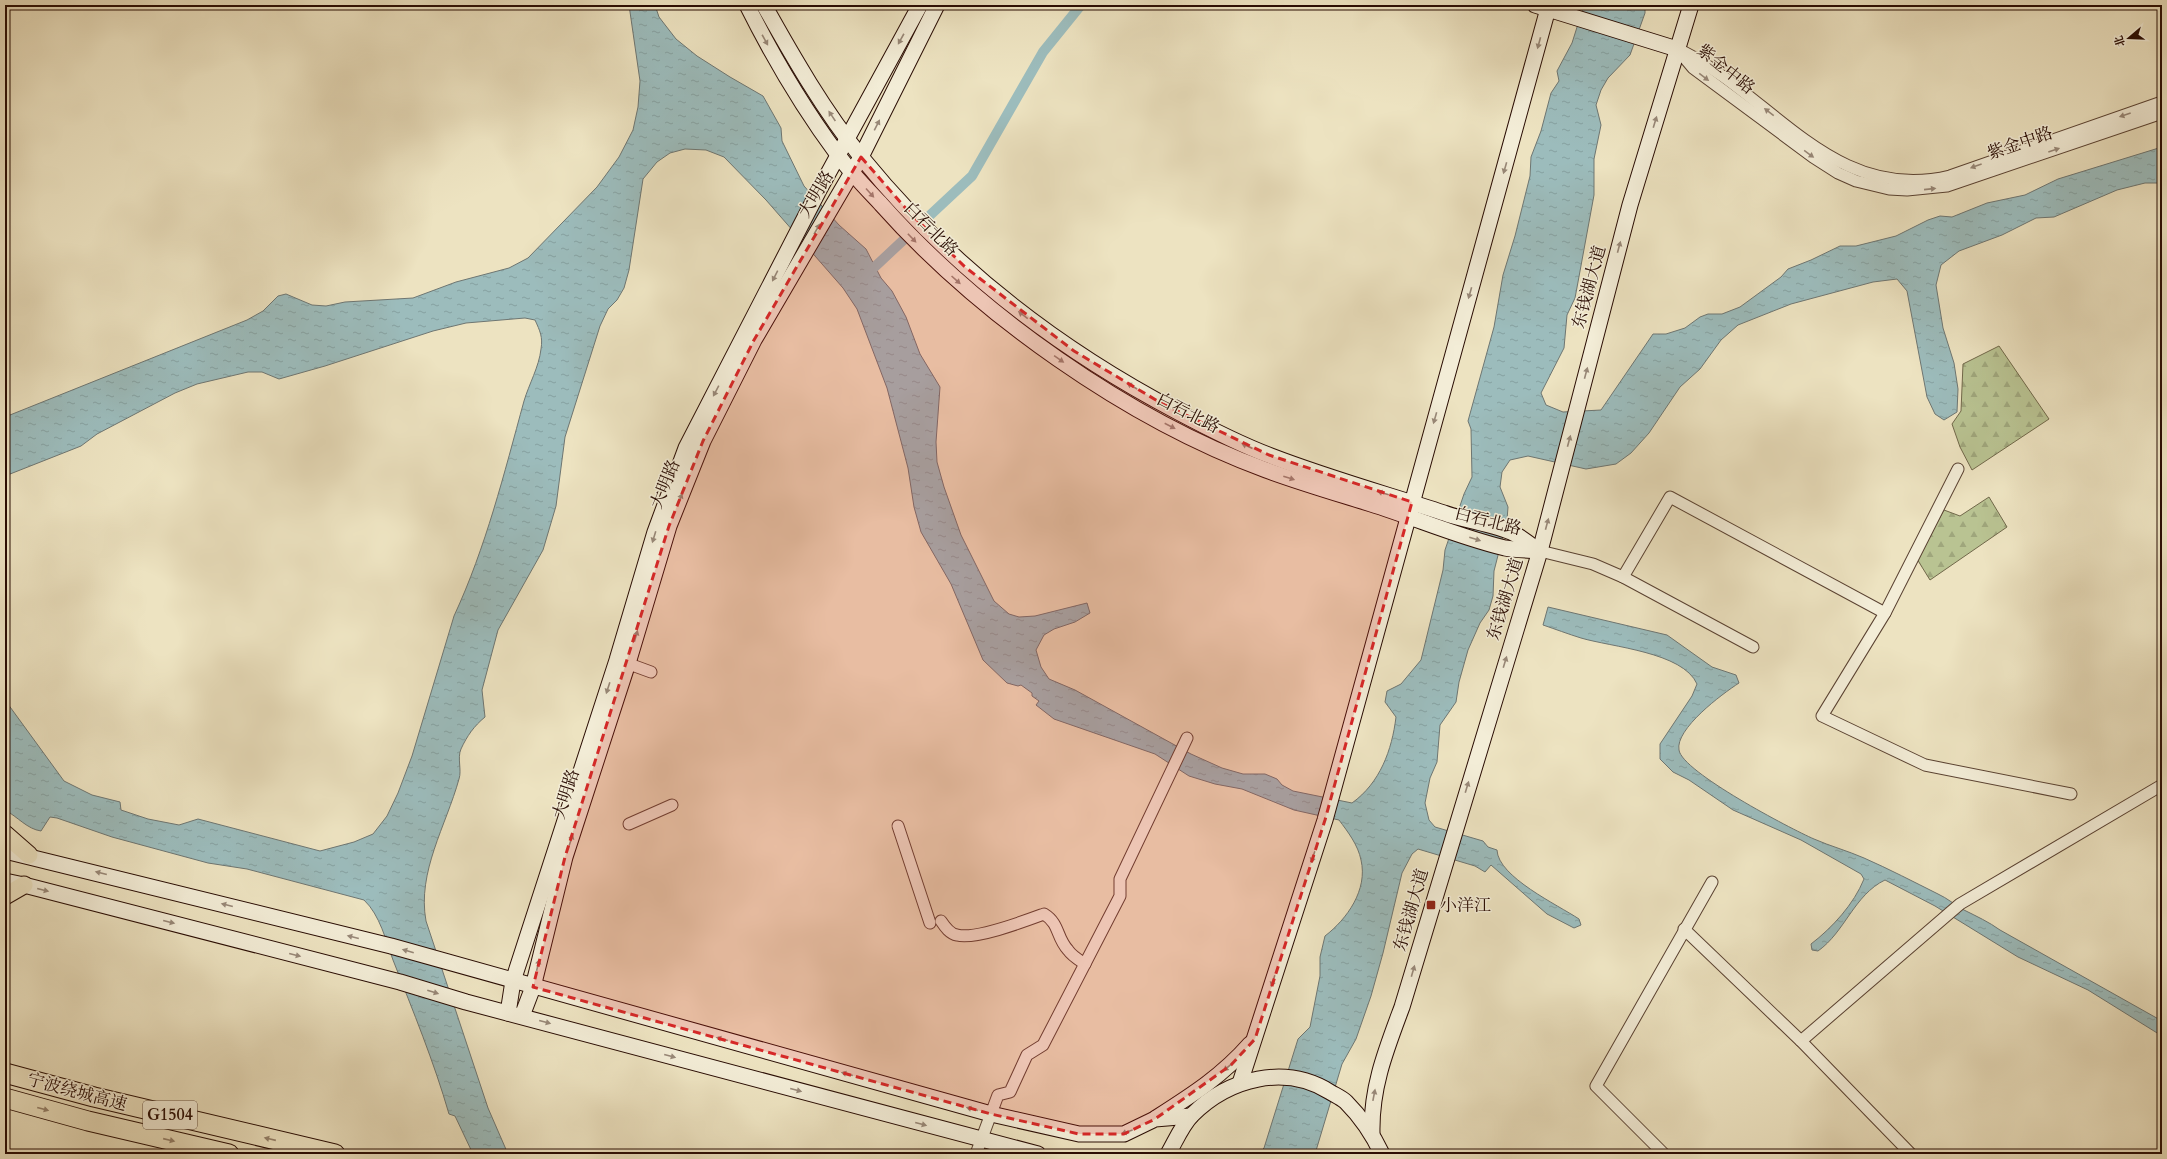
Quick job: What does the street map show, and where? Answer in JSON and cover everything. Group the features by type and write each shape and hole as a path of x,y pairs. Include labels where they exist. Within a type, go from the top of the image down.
{"highway":[{"name":"宁波绕城高速","path":"5,1073 94,1098 336,1154"},
{"name":"宁波绕城高速","path":"5,1098 88,1121 229,1154"}],"main road":[{"name":"白石北路","path":"747,5 787,79 838,155 852,172 897,223 927,254 965,287 1032,340 1099,385 1152,417 1199,441 1265,470 1410,509 1446,514 1513,533 1540,551"},
{"name":"白石北路","path":"764,5 812,86 847,138 861,157 909,212 965,267 1036,324 1080,355 1162,403 1216,432 1268,456 1326,476 1410,509 1443,529 1507,548 1540,551"},
{"name":"大明路","path":"515,1014 533,987 565,856 622,661 655,532 686,448 818,192 920,5"},
{"name":"大明路","path":"515,1014 514,981 669,526 703,441 754,340 804,252 861,157 937,5"},
{"name":"东钱湖大道","path":"1372,1133 1371,1109 1378,1072 1402,1007 1456,824 1540,551 1630,205 1691,5"},
{"path":"1240,1083 1333,790 1410,509 1544,6 1677,49"},
{"path":"5,834 29,855"},
{"path":"5,851 29,855 391,946 991,1114 1079,1134 1124,1134 1155,1119 1202,1089 1231,1065 1255,1039"},
{"path":"5,882 24,885 400,982 466,1002 1038,1154"},
{"path":"5,896 24,885"},
{"path":"1168,1154 1191,1116 1214,1096 1240,1083 1276,1076 1316,1083 1345,1101 1372,1133 1382,1154"},
{"path":"1155,1119 1191,1116"}],"street":[{"name":"紫金中路","path":"1677,49 1706,64 1841,163 1866,174 1895,180 1921,180 1950,176 2162,102"},
{"name":"紫金中路","path":"1677,49 1693,68 1838,173 1856,181 1889,189 1907,190 1947,186 2162,113"},
{"path":"1958,469 1885,613 1822,716 1925,765 2071,794"},
{"path":"1622,577 1670,497 1885,613"},
{"path":"1540,551 1593,564 1622,577 1753,647"},
{"path":"622,661 651,672"},
{"path":"976,1154 998,1095 1010,1092 1027,1055 1043,1045 1120,896 1120,879 1185,743"},
{"path":"1801,1041 1960,904 2162,785"},
{"path":"629,824 672,805"},
{"path":"898,826 935,922 956,935 971,936 1044,914 1053,920 1060,938 1068,951 1085,964"},
{"path":"1664,1154 1596,1086 1712,882"},
{"path":"1684,929 1801,1041 1911,1154"}],"highlighted area":[{"path":"861,157 909,212 965,267 1074,351 1161,403 1269,455 1412,502 1325,820 1255,1039 1231,1065 1155,1119 1124,1134 1079,1134 991,1114 533,987 565,857 669,526 703,441 754,340"}],"green space":[{"path":"1999,346 2049,419 1972,470 1960,447 1952,424 1961,411 1963,364"},
{"path":"1989,497 2007,527 1930,580 1917,559 1944,510 1960,516"}],"water":[{"path":"629,5 655,5 659,17 676,39 697,56 763,96 781,128 782,141 804,186 839,225 866,249 881,278 892,291 906,317 920,354 940,387 936,442 937,462 961,535 994,601 1009,614 1019,617 1035,616 1087,603 1090,613 1075,622 1054,629 1044,635 1036,650 1041,667 1049,679 1075,690 1191,754 1222,768 1243,774 1265,774 1277,779 1282,785 1293,791 1352,803 1370,786 1383,765 1388,753 1396,717 1385,702 1387,691 1401,684 1421,660 1443,570 1445,550 1464,494 1472,477 1471,429 1468,421 1494,327 1503,275 1515,236 1530,176 1531,157 1541,131 1551,93 1559,81 1557,71 1572,43 1584,5 1645,5 1645,13 1630,55 1608,78 1601,90 1596,105 1601,125 1594,159 1594,195 1575,298 1567,315 1564,348 1541,393 1546,405 1563,412 1601,410 1653,334 1666,334 1685,328 1700,317 1708,314 1722,314 1740,307 1781,277 1788,269 1840,246 1856,246 1896,236 1928,220 1940,216 1952,217 1987,203 2025,195 2058,179 2162,147 2162,183 2145,183 2117,190 2054,217 2036,218 2002,235 1959,251 1941,265 1936,285 1943,328 1954,363 1958,389 1957,412 1944,420 1935,414 1927,397 1907,291 1897,279 1873,282 1791,304 1738,325 1721,340 1700,369 1680,387 1649,433 1631,453 1616,464 1586,469 1528,456 1510,460 1502,472 1500,487 1508,507 1507,520 1494,571 1493,596 1489,610 1480,623 1468,650 1459,682 1456,702 1440,725 1437,762 1430,778 1425,803 1429,820 1435,827 1483,841 1488,847 1497,850 1500,860 1507,870 1518,880 1579,919 1581,925 1574,928 1547,914 1491,865 1485,872 1475,866 1418,849 1412,854 1402,873 1371,996 1356,1039 1342,1064 1315,1154 1258,1154 1264,1148 1298,1039 1310,1027 1320,976 1320,957 1325,936 1348,912 1358,893 1362,871 1358,849 1339,820 1294,810 1242,789 1215,784 1189,776 1155,754 1054,719 1036,705 1039,701 1032,696 1032,693 1021,685 1018,686 1007,683 983,660 951,584 921,532 914,507 908,468 887,388 857,309 843,288 766,200 724,157 706,150 685,149 670,153 657,162 643,179 629,270 624,288 617,300 608,309 600,326 565,437 556,506 543,550 498,630 482,690 485,717 471,732 461,749 459,756 459,779 429,867 424,903 426,921 488,1108 508,1154 473,1154 455,1116 449,1114 416,1017 382,928 370,906 364,900 247,869 208,863 112,837 57,818 50,817 41,831 31,828 5,810 5,700 64,781 92,795 120,802 121,810 148,819 179,825 198,819 320,851 354,842 373,834 387,816 398,793 412,756 454,616 476,564 494,510 524,401 540,356 542,345 541,337 535,320 525,318 466,323 433,331 325,366 279,379 262,372 248,372 197,384 175,393 97,434 81,446 5,476 5,417 247,320 263,311 278,296 286,294 312,305 326,306 345,302 413,298 456,282 509,268 528,258 597,187 619,157 633,130 638,107 640,81"},
{"path":"1548,607 1667,635 1712,667 1736,675 1739,683 1711,703 1692,722 1684,732 1680,742 1679,750 1685,760 1698,772 1739,799 1802,833 1820,842 1864,858 1941,896 2162,1021 2162,1036 2088,990 2018,957 1935,906 1885,880 1865,895 1836,934 1827,943 1818,951 1812,950 1811,944 1827,931 1842,915 1860,888 1864,879 1861,874 1801,840 1733,810 1689,780 1673,772 1660,759 1660,744 1692,696 1697,684 1689,673 1677,665 1645,652 1581,638 1543,625"}],"waterway":[{"path":"866,275 972,176 1043,52 1081,5"}],"place":[{"name":"小洋江","path":"1431,905"}]}
